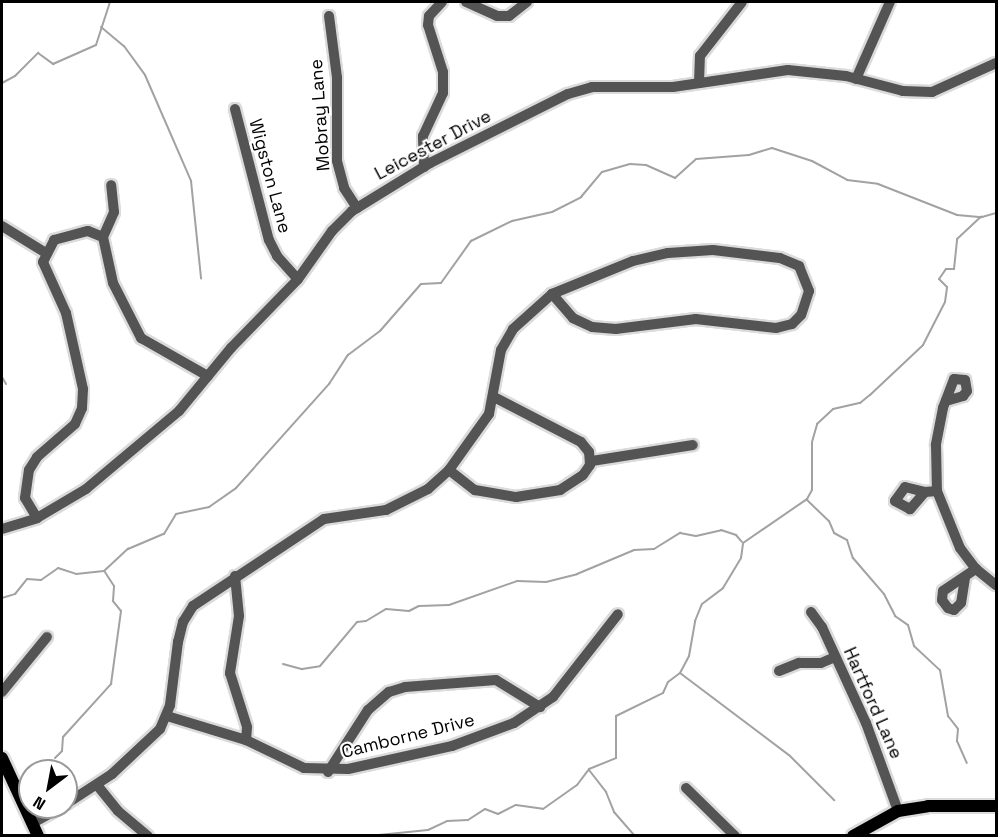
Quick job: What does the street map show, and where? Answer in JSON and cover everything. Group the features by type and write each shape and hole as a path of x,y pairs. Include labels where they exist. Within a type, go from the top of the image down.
{"main road":[{"path":"3,766 38,836"},
{"path":"854,835 898,811 928,806 996,806"}],"street":[{"path":"424,167 423,136 443,93 442,72 428,25 429,16 442,2"},
{"path":"466,2 497,16 509,16 527,2"},
{"path":"699,83 700,56 742,2"},
{"path":"856,80 890,2"},
{"name":"Mobray Lane","path":"329,16 337,78 337,161 344,188 357,208"},
{"name":"Leicester Drive","path":"2,529 37,518 86,489 179,411 208,376 298,279 332,231 357,208 424,167 579,90 618,84 673,87 788,70 856,80 903,91 932,92 996,63"},
{"name":"Wigston Lane","path":"235,109 269,240 277,256 298,279"},
{"path":"111,185 114,212 103,237 110,274 141,338 208,376"},
{"path":"2,226 46,253"},
{"path":"37,518 25,498 28,471 37,457 75,424 82,408 83,389 66,313 43,262 54,240 70,233 88,231 103,237"},
{"path":"78,797 97,785 146,746 167,716 183,622 194,606 235,576 324,519 386,510 428,489 449,470 478,434 494,397 501,350 513,329 552,294 633,261 668,253 713,250 789,262 799,266 810,291 801,315 792,324 776,328 696,320 625,328 592,327 573,318 552,294"},
{"path":"494,397 581,442 592,461"},
{"path":"946,401 936,446 938,491 951,532 976,568 996,585"},
{"path":"449,470 475,490 532,497 572,483 592,461 693,445"},
{"path":"925,492 938,491"},
{"path":"965,578 976,568"},
{"path":"235,576 239,616 231,673 247,727 246,740"},
{"name":"Hartford Lane","path":"811,612 866,723 898,811"},
{"name":"Camborne Drive","path":"167,716 246,740 304,768 328,771 452,746 514,723 540,707 564,684 618,614"},
{"path":"2,692 47,637"},
{"path":"779,672 799,663 821,663 835,657"},
{"path":"328,771 368,710 389,692 405,687 496,680 540,707"},
{"path":"97,785 118,811 148,836"},
{"path":"686,788 735,836"},
{"path":"33,823 40,819"}],"waterway":[{"path":"2,83 15,76 38,53 53,64 96,45 110,2"},
{"path":"101,27 124,46 145,75 191,181 201,278"},
{"path":"2,598 15,594 27,579 41,580 58,568 76,574 104,571 128,549 164,534 176,514 209,507 236,488 329,384 348,355 380,331 421,284 441,283 471,241 512,221 552,212 581,197 602,172 630,164 646,165 675,178 696,159 749,155 772,148 812,161 847,180 878,184 957,215 982,217 996,213"},
{"path":"369,836 428,830 447,821 468,820 485,809 498,814 516,805 543,809 577,785 589,769 616,758 616,716 663,693 668,682 680,673 689,656 695,621 702,604 723,588 741,558 743,543 807,499 812,490 812,442 817,424 833,409 860,403 923,345 945,302 947,287 939,279 946,269 954,269 957,239 981,217"},
{"path":"2,377 6,384"},
{"path":"807,500 829,521 834,533 847,540 853,558 884,594 895,616 908,625 914,646 940,670 948,716 958,729 957,741 967,763"},
{"path":"283,664 302,669 320,666 357,622 366,621 386,609 409,611 419,606 449,605 517,581 546,582 577,574 634,550 654,549 680,533 696,536 721,530 736,535 742,542"},
{"path":"55,758 62,751 63,737 111,684 121,611 113,601 114,586 105,572"},
{"path":"680,673 789,755 834,800"},
{"path":"589,770 606,792 614,812 635,836"},
{"path":"339,836 344,836"}]}
